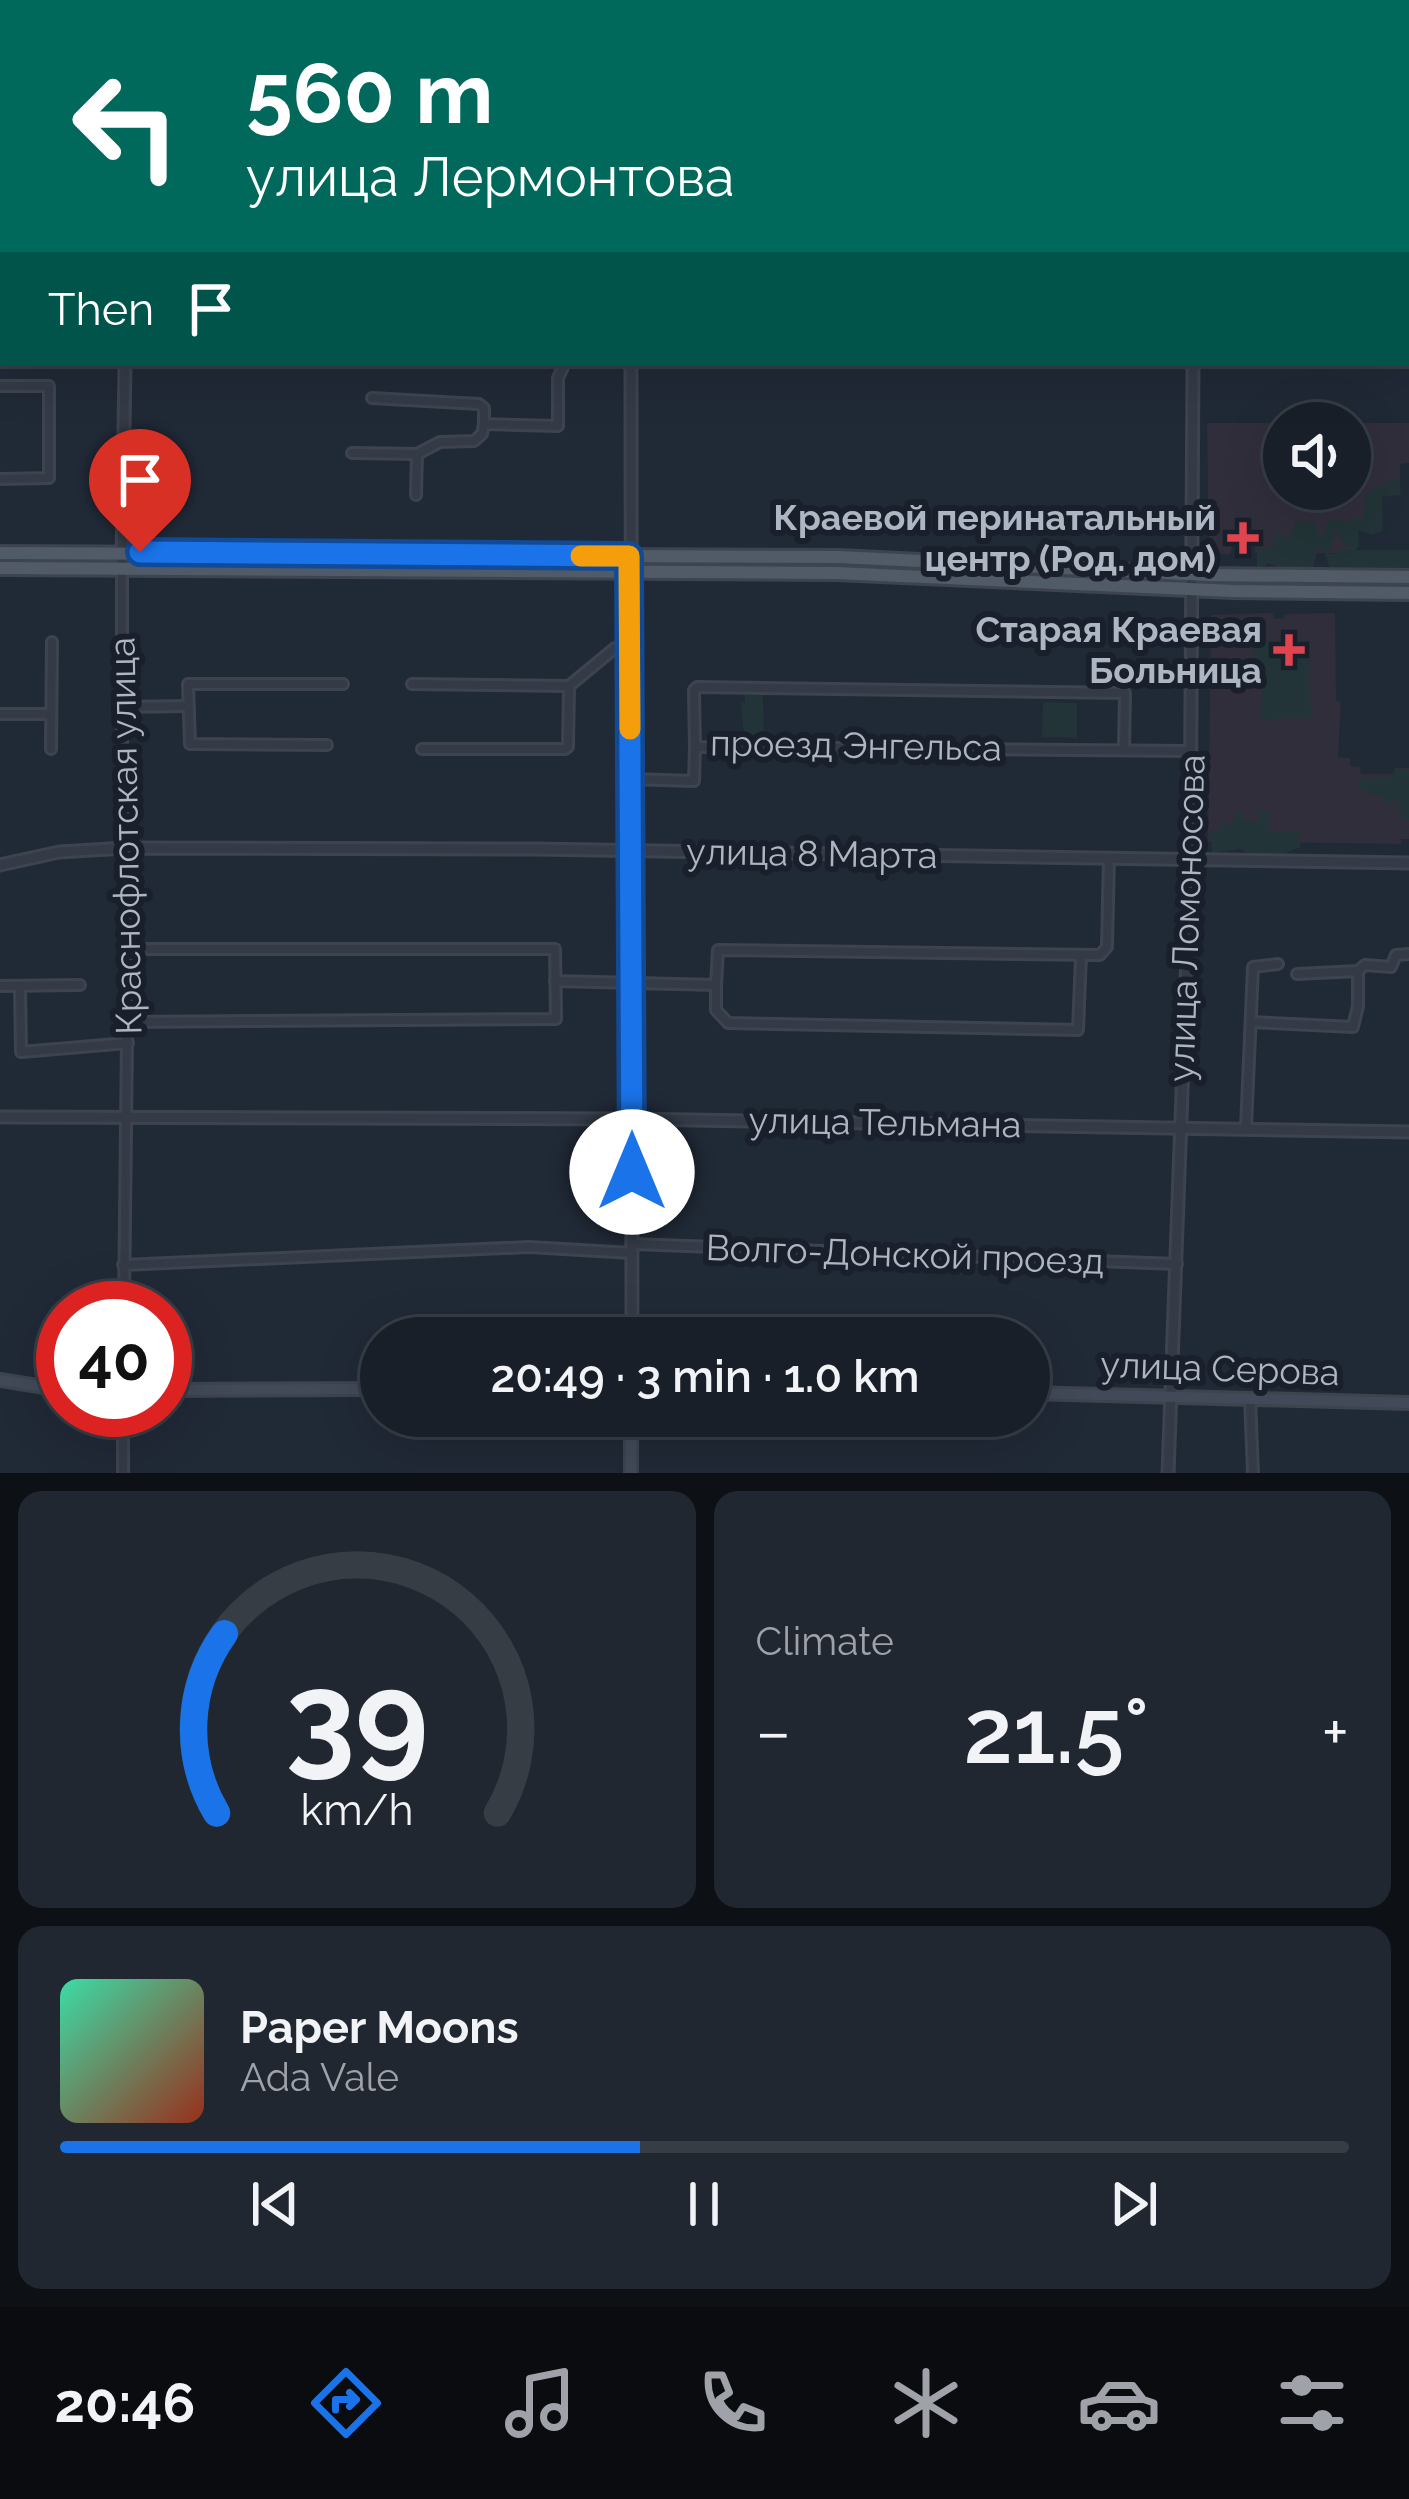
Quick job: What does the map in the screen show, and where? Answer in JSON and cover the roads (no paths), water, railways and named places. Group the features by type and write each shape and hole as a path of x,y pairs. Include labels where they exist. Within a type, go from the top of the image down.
{"main road":[{"path":"0,553 1194,582 1409,577"},
{"path":"0,568 122,559 838,557 1409,593"},
{"path":"0,1380 36,1386"},
{"path":"192,1390 360,1389"},
{"name":"улица Серова","path":"1050,1393 1409,1403"},
{"path":"631,1437 631,1473"}],"street":[{"name":"Краснофлотская улица","path":"123,1281 128,1042 121,706 124,366"},
{"path":"484,424 558,426 558,378 564,366"},
{"path":"631,366 632,1317"},
{"name":"улица Ломоносова","path":"1168,1473 1190,859 1193,366"},
{"path":"0,386 49,386 50,478 0,479"},
{"path":"352,453 417,454 440,442 474,440 482,434 484,408 479,404 372,398"},
{"path":"416,495 417,454"},
{"path":"51,748 52,641"},
{"path":"412,684 569,686 615,648 630,648"},
{"path":"326,745 190,744 188,684 343,684"},
{"path":"422,748 565,749 569,686"},
{"name":"проезд Энгельса","path":"1124,750 1125,693 697,687 695,746 1191,751"},
{"path":"121,706 188,706"},
{"path":"0,714 51,714"},
{"path":"631,779 694,781 695,746"},
{"name":"улица 8 Марта","path":"0,865 59,852 126,848 631,850 1409,863"},
{"path":"1081,955 1078,1030 728,1023 716,1010 718,950 1100,955 1107,947 1109,858"},
{"path":"128,950 555,949 556,1019 128,1022"},
{"path":"1298,974 1358,971 1365,965 1391,967 1396,955 1409,954"},
{"path":"1246,1129 1253,967 1278,964"},
{"path":"1251,1022 1353,1028 1358,971"},
{"path":"555,981 716,985"},
{"path":"0,986 80,986"},
{"path":"20,986 21,1052 128,1042"},
{"name":"улица Тельмана","path":"0,1118 633,1119 1409,1132"},
{"name":"Волго-Донской проезд","path":"123,1265 526,1247 1177,1264"},
{"path":"1250,1398 1253,1473"},
{"path":"123,1437 123,1473"}],"place":[{"name":"Краевой перинатальный центр (Род. дом)","path":"1243,538"},
{"name":"Старая Краевая Больница","path":"1289,650"}]}
